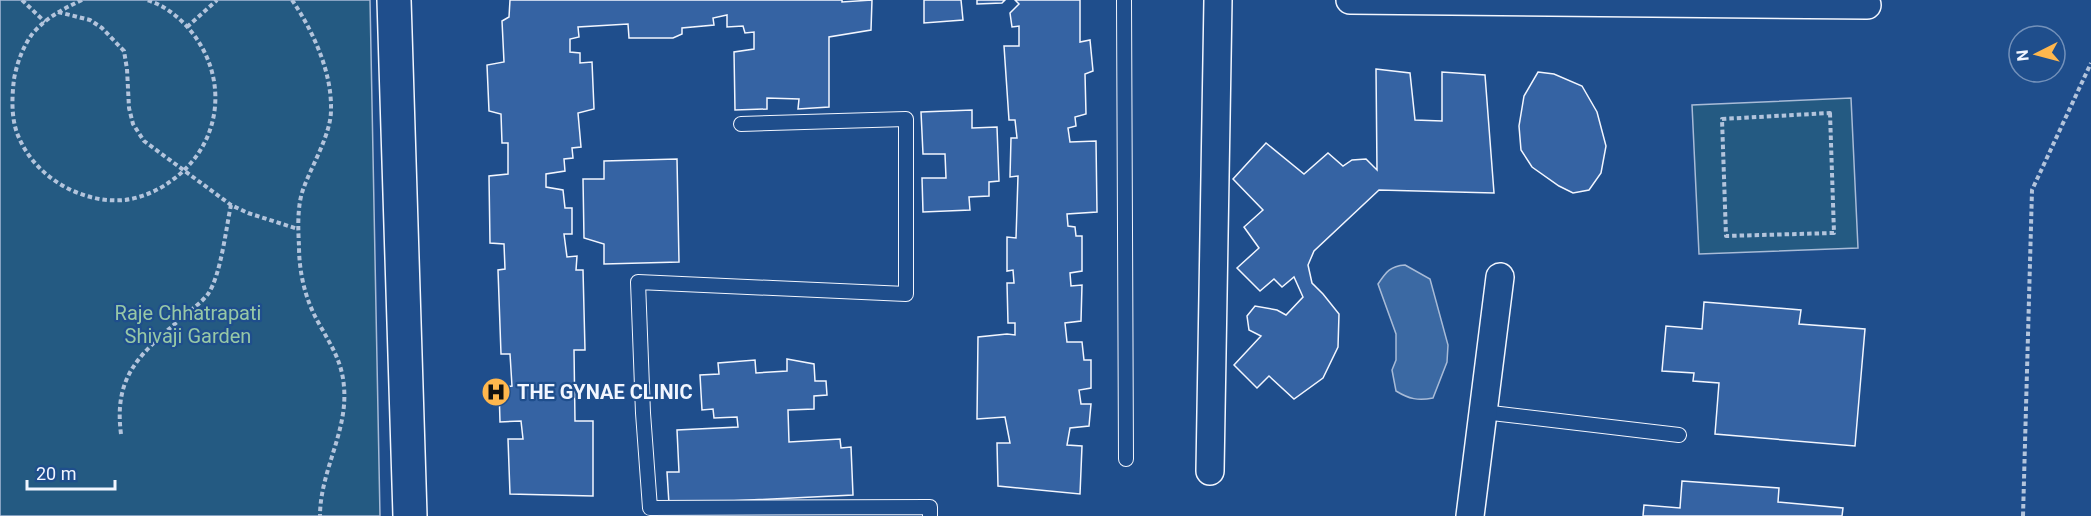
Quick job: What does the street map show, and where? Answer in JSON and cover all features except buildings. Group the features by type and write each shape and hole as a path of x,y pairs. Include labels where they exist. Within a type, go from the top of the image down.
{"street":[{"path":"394,0 410,516"},
{"path":"1210,471 1218,0"},
{"path":"1350,0 1867,5"},
{"path":"1470,516 1500,277"}],"lane":[{"path":"1124,0 1126,459"},
{"path":"741,124 906,118 906,294 638,282 649,512 930,507 930,516"},
{"path":"1483,412 1679,435"}],"path":[{"path":"22,0 45,22"},
{"path":"82,0 57,11 32,34 16,64 11,99 17,133 34,163 60,186 92,198 126,200 159,190 187,170 206,143 216,110 214,77 203,45 182,20 146,0"},
{"path":"187,27 217,0"},
{"path":"292,0 306,21 325,66 332,111 324,142 303,190 298,229 299,262 306,293 316,319 338,355 344,387 344,419 320,496 320,516"},
{"path":"57,11 90,20 102,28 124,51 128,69 129,108 133,124 144,141 187,170 231,205 298,229"},
{"path":"2023,516 2032,190 2091,63"},
{"path":"1830,113 1834,233 1726,236 1722,119 1830,113"},
{"path":"121,434 118,413 122,390 131,369 144,351 208,294 216,275 231,205"}],"green space":[{"name":"Raje Chhatrapati Shivaji Garden","path":"0,0 370,0 380,516 0,516"},
{"path":"1851,98 1858,248 1699,254 1692,105"}],"shaded area":[{"path":"1405,265 1430,279 1448,345 1447,362 1433,398 1414,399 1396,391 1392,370 1396,360 1396,334 1378,284 1389,270"}],"place":[{"name":"THE GYNAE CLINIC","path":"496,392"}]}
